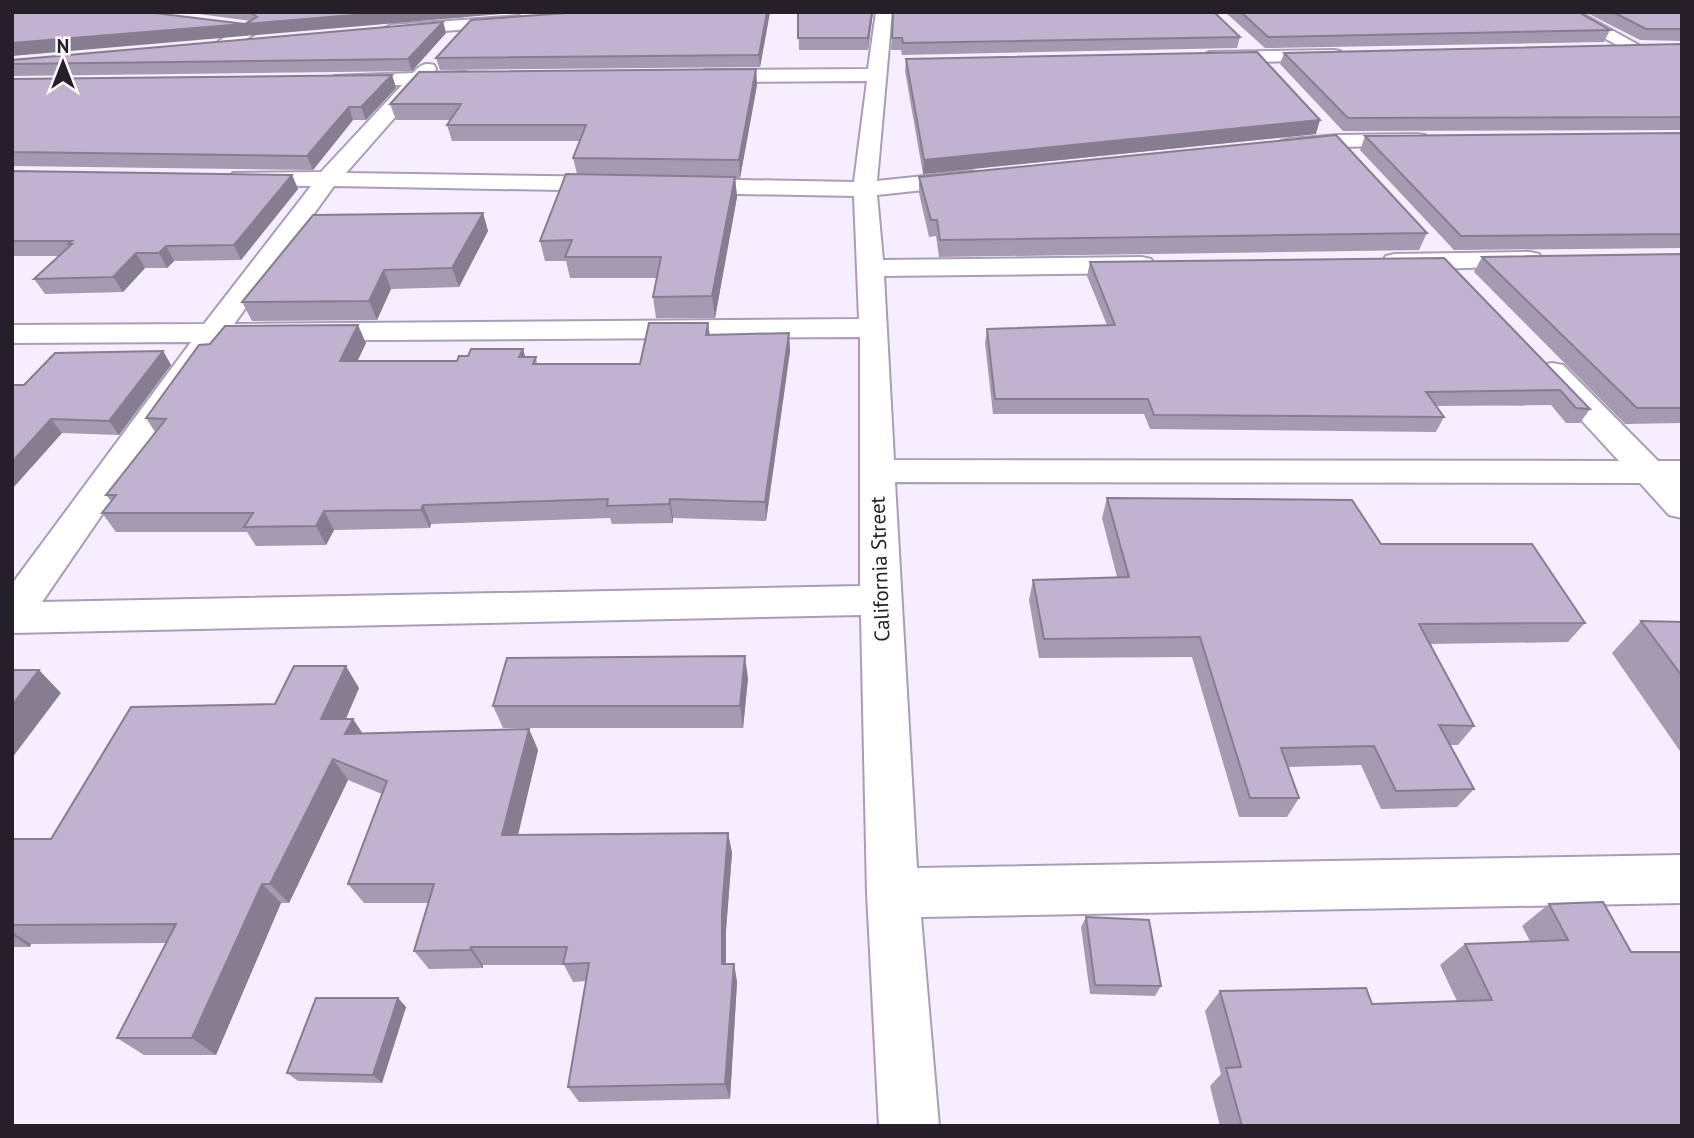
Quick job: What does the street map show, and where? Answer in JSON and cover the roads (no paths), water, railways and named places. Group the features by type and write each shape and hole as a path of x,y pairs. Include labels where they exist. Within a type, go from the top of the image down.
{"street":[{"path":"265,41 218,45 279,12"},
{"name":"California Street","path":"884,12 881,67 865,189 874,328 880,600 893,893 909,1126"},
{"path":"1566,12 1637,49"},
{"path":"374,32 535,20"},
{"path":"12,616 212,332 328,179 468,24"},
{"path":"223,25 250,28"},
{"path":"1231,30 1286,85"},
{"path":"1595,50 1659,49"},
{"path":"1193,58 1353,55"},
{"path":"682,77 881,67"},
{"path":"321,80 488,78"},
{"path":"1329,132 1356,161"},
{"path":"1269,148 1329,132 1434,140"},
{"path":"659,185 865,189 990,176"},
{"path":"218,178 631,185"},
{"path":"1428,241 1465,281"},
{"path":"1365,262 1557,259"},
{"path":"871,268 1163,265"},
{"path":"12,334 874,328"},
{"path":"1533,352 1665,472 1682,506"},
{"path":"877,471 1665,472"},
{"path":"12,616 880,600"},
{"path":"893,893 1682,879"}]}
